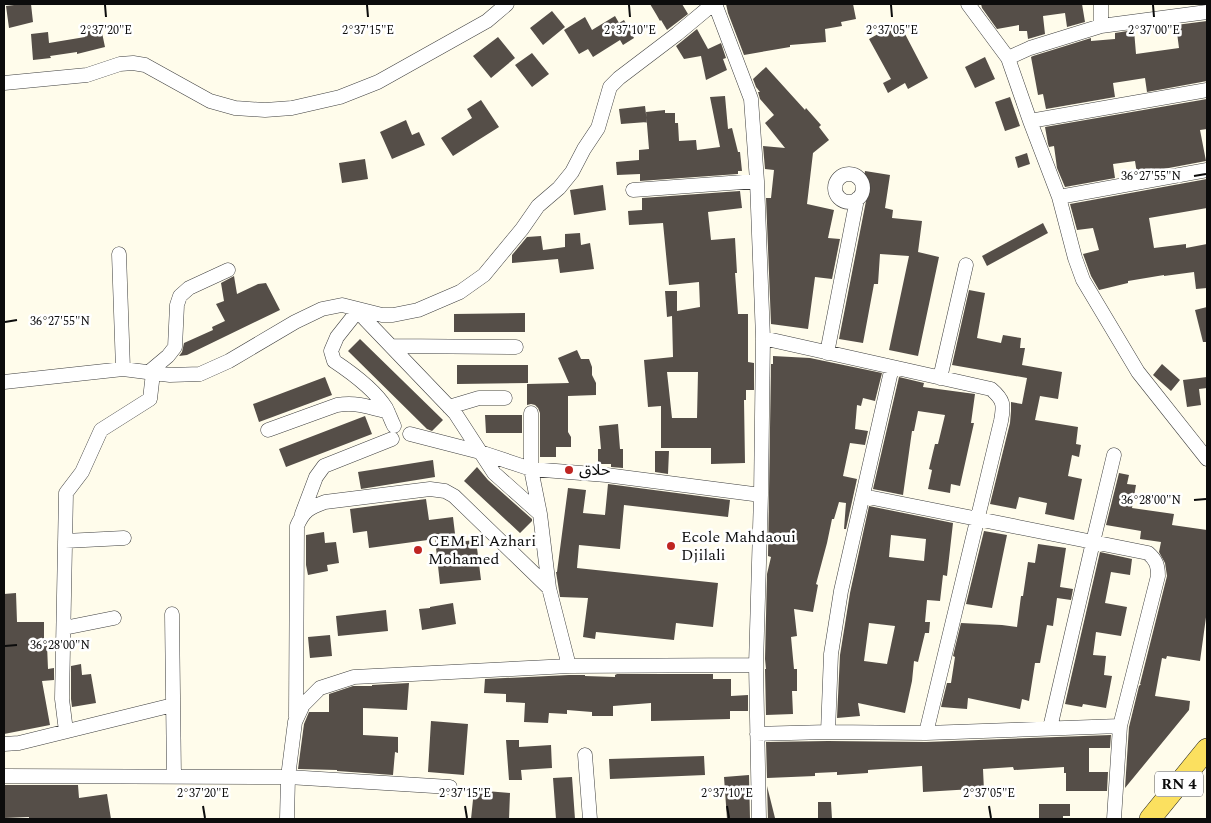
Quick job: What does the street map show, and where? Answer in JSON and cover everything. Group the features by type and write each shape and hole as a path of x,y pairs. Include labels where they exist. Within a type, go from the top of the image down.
{"main road":[{"name":"RN 4","path":"1150,819 1207,749"}],"street":[{"path":"4,83 87,75 120,64 133,63 145,65 210,101 235,108 264,110 292,108 340,96 378,82 488,20 507,4"},
{"path":"4,382 123,369 170,375 200,374 229,361 295,322 322,310 342,305 382,315 394,315 418,310 460,292 484,275 522,229 538,206 559,188 572,172 598,128 610,87 714,4 751,99 757,181 763,338 756,665 759,819"},
{"path":"968,4 1008,58 1059,198 1083,280 1138,372 1207,459"},
{"path":"1101,4 1101,26"},
{"path":"1008,58 1030,48 1101,26 1207,12"},
{"path":"1030,121 1207,90"},
{"path":"1059,198 1207,170"},
{"path":"632,190 757,181"},
{"path":"827,353 857,199"},
{"path":"119,254 123,369"},
{"path":"940,378 966,265"},
{"path":"66,731 62,699 66,493 82,472 101,430 150,399 151,372 175,347 177,305 180,296 189,288 228,270"},
{"path":"342,305 363,317 455,413 494,473 540,514"},
{"path":"356,313 337,337 331,351 334,362 347,370 374,393 386,408 398,443 407,440 410,434 480,452 531,469 606,475 761,495"},
{"path":"763,338 991,389 1000,396 1003,407 1001,421 926,733"},
{"path":"391,346 516,347"},
{"path":"828,732 831,654 841,591 892,367"},
{"path":"449,407 478,398 505,398"},
{"path":"268,430 337,405 349,403 388,412"},
{"path":"531,413 531,469 540,514 549,588 569,666"},
{"path":"287,819 288,777 296,722 297,526 316,477 324,466 393,433"},
{"path":"1050,728 1114,454"},
{"path":"302,515 311,507 325,502 430,489 445,491 454,496 549,588"},
{"path":"863,496 1148,553 1155,559 1158,566 1158,576 1120,726 1114,819"},
{"path":"65,541 124,538"},
{"path":"172,614 174,777"},
{"path":"64,628 114,618"},
{"path":"296,722 303,705 320,688 354,677 569,666 756,665"},
{"path":"4,744 18,743 173,705"},
{"path":"758,734 828,732 926,733 1120,726"},
{"path":"585,755 590,819"},
{"path":"4,776 288,777 450,787"}],"building":[{"path":"31,4 33,22 9,28 6,6"},
{"path":"650,4 682,4 688,14 667,30"},
{"path":"726,4 853,4 856,19 841,22 842,26 825,29 826,42 790,45 790,47 744,55"},
{"path":"981,4 1082,4 1085,22 1067,27 1065,13 1043,16 1045,34 1028,39 1027,31 1019,31 1019,25 997,29"},
{"path":"552,11 565,27 543,45 530,28"},
{"path":"615,16 619,23 624,20 634,38 623,45 620,40 593,57 588,49 579,54 564,30 585,17 592,30"},
{"path":"1207,21 1207,81 1147,92 1145,78 1113,83 1115,97 1046,109 1043,94 1038,95 1031,57 1033,56 1091,38 1091,41 1115,39 1115,33 1134,30 1136,54 1179,48 1176,25"},
{"path":"101,28 105,47 77,54 77,52 33,60 31,34 48,32 49,43 85,37 84,32"},
{"path":"889,28 894,37 904,32 928,78 908,89 905,83 888,93 883,83 891,79 869,39"},
{"path":"697,29 708,49 721,43 726,58 723,59 727,70 706,80 701,56 684,59 676,46"},
{"path":"498,37 515,58 491,78 473,56"},
{"path":"532,53 549,74 532,87 515,65"},
{"path":"985,57 995,79 975,88 965,67"},
{"path":"766,67 821,125 819,127 829,140 813,153 807,204 834,210 828,238 840,239 832,279 815,277 808,329 771,324 766,198 771,198 774,170 765,169 763,146 785,148 765,123 774,115 760,99 758,92 760,92 753,79"},
{"path":"725,96 728,129 732,128 738,152 740,152 742,171 738,171 738,174 640,181 640,174 617,175 616,162 639,160 639,150 649,149 646,112 665,110 665,113 675,113 675,123 678,123 679,141 696,140 697,150 720,147 710,97"},
{"path":"1010,97 1020,126 1005,131 995,102"},
{"path":"1207,99 1207,129 1200,130 1206,161 1137,174 1135,161 1113,164 1115,178 1065,187 1057,168 1054,146 1049,147 1048,144 1045,127"},
{"path":"481,100 499,127 453,156 441,138 472,118 467,109"},
{"path":"645,106 647,122 621,124 619,109"},
{"path":"406,120 412,135 419,132 425,145 392,159 380,132"},
{"path":"1027,153 1030,164 1018,168 1015,157"},
{"path":"365,159 368,179 342,183 339,163"},
{"path":"865,171 890,175 885,208 893,210 892,218 922,221 918,252 939,257 918,356 889,350 909,256 880,254 878,284 874,284 863,343 839,339 866,201 862,192"},
{"path":"1207,179 1207,208 1149,218 1154,248 1186,244 1186,248 1207,244 1207,288 1196,289 1194,272 1128,281 1128,283 1099,290 1091,276 1083,254 1099,250 1093,228 1077,230 1070,204"},
{"path":"603,185 606,210 574,215 570,190"},
{"path":"740,191 742,208 708,212 711,240 735,238 738,314 748,314 748,362 754,363 754,390 746,390 746,400 744,400 745,463 711,464 711,448 661,448 661,406 648,407 644,360 673,357 672,316 667,317 665,291 677,291 677,311 700,307 699,282 669,285 663,223 629,225 628,211 642,210 642,198","holes":["667,372 698,372 697,418 672,418"]},
{"path":"1043,223 1048,233 987,266 982,256"},
{"path":"580,233 581,245 590,243 594,269 560,273 558,259 512,263 512,255 527,237 541,236 543,250 565,247 565,234"},
{"path":"234,276 237,294 258,284 266,283 280,310 187,355 179,356 184,343 213,330 212,327 225,321 216,304 224,301 221,283"},
{"path":"969,290 985,293 977,338 1001,343 1003,335 1021,338 1020,348 1025,348 1022,365 1062,372 1058,399 1040,396 1035,420 1078,427 1076,444 1081,445 1079,457 1072,455 1068,476 1082,479 1074,520 1045,514 1047,503 1019,497 1016,509 990,504 1010,423 1011,402 1022,404 1027,378 952,365"},
{"path":"1207,307 1207,342 1203,342 1195,310"},
{"path":"525,313 525,332 454,332 454,314"},
{"path":"360,339 443,420 432,431 427,429 348,351"},
{"path":"577,350 581,359 589,359 592,375 596,383 596,395 568,396 568,432 571,437 571,447 556,447 556,457 540,457 540,413 535,405 527,405 527,384 569,383 558,358"},
{"path":"773,356 810,358 882,373 875,401 863,398 861,406 857,405 855,429 868,431 865,445 850,443 843,476 857,479 846,529 844,529 846,503 839,502 834,519 832,519 816,584 818,585 813,612 794,609 797,636 791,637 794,669 797,669 797,691 792,691 793,714 766,715 765,659 767,574 771,557 768,556 771,364 773,364"},
{"path":"1162,364 1180,380 1171,391 1153,375"},
{"path":"457,365 528,365 528,383 457,384"},
{"path":"325,377 332,395 259,422 253,404"},
{"path":"899,377 924,383 923,387 975,394 971,423 974,423 960,486 951,484 950,493 928,489 932,470 929,469 935,444 938,444 945,415 918,411 914,431 912,431 903,495 873,489"},
{"path":"1207,377 1207,388 1199,389 1201,405 1187,407 1183,380"},
{"path":"485,415 522,415 522,433 486,433"},
{"path":"365,416 372,434 286,467 279,449"},
{"path":"618,424 620,449 623,449 623,468 611,467 611,464 598,464 598,449 601,449 599,426"},
{"path":"655,451 669,451 668,474 655,472"},
{"path":"433,460 435,477 361,489 358,472"},
{"path":"477,467 488,480 532,519 520,533 464,481"},
{"path":"1119,473 1129,475 1127,484 1136,485 1132,508 1174,514 1172,525 1207,530 1207,610 1200,661 1167,656 1166,659 1162,658 1155,696 1190,701 1189,710 1125,788 1129,727 1167,576 1165,563 1159,552 1161,542 1140,539 1141,531 1106,525"},
{"path":"608,484 730,500 728,517 624,505 620,549 579,545 577,568 718,583 713,627 676,623 674,640 596,632 595,639 583,637 588,598 560,597 556,572 568,488 586,490 583,513 605,515"},
{"path":"426,499 429,520 453,517 456,542 476,540 481,580 440,584 435,539 369,548 367,531 353,533 350,509"},
{"path":"869,506 953,523 947,576 943,575 940,601 927,600 925,622 930,622 929,633 925,633 918,662 914,661 905,713 858,703 860,716 837,718 840,655 850,593","holes":["891,535 926,539 924,561 889,557","869,623 895,626 887,664 864,661"]},
{"path":"984,531 1007,535 992,608 966,604"},
{"path":"324,532 325,543 336,542 339,563 327,565 328,571 308,575 306,535"},
{"path":"1038,544 1066,548 1060,587 1073,589 1071,600 1057,598 1053,626 1047,625 1040,663 1035,663 1029,701 1022,699 1020,709 968,698 967,709 941,707 947,683 951,683 955,657 953,656 961,623 1017,627 1028,562 1035,563"},
{"path":"1100,552 1132,559 1130,575 1111,572 1105,603 1127,607 1121,636 1096,632 1093,655 1106,656 1104,675 1112,676 1106,708 1083,704 1082,707 1065,704"},
{"path":"16,593 17,622 44,622 44,645 47,645 48,669 54,668 54,680 42,681 50,725 4,734 4,594"},
{"path":"453,603 456,624 422,630 419,609"},
{"path":"386,610 388,631 338,636 336,616"},
{"path":"330,635 332,656 310,658 308,637"},
{"path":"81,664 82,675 91,674 96,703 72,707 71,666"},
{"path":"617,674 713,674 713,679 731,679 731,696 748,695 748,711 730,711 730,719 651,721 651,703 613,706 613,716 592,716 592,712 567,710 567,714 549,713 548,723 524,722 525,703 506,702 506,694 484,693 485,679 569,675 615,677"},
{"path":"409,683 407,710 363,708 363,735 398,737 398,753 395,752 393,775 298,769 304,724 309,712 329,712 329,694 353,686"},
{"path":"431,721 468,724 464,775 428,772"},
{"path":"1111,735 1110,748 1089,748 1089,772 1108,772 1107,791 1066,791 1064,767 1014,770 1013,767 983,769 984,791 973,791 973,789 923,792 922,766 868,770 868,773 837,775 837,772 815,773 815,776 767,778 766,742 926,742"},
{"path":"506,740 519,740 519,747 551,745 552,768 521,770 522,780 509,780"},
{"path":"704,756 705,775 610,779 609,759"},
{"path":"749,775 750,819 727,819 724,777"},
{"path":"572,777 575,819 556,819 553,778"},
{"path":"4,785 78,785 79,798 107,794 111,819 4,818"},
{"path":"767,786 775,818 768,819"},
{"path":"474,790 510,793 509,819 471,819"},
{"path":"818,802 831,802 832,819 818,819"},
{"path":"1039,804 1070,804 1070,816 1063,816 1063,819 1039,819"}],"place":[{"name":"حلاق","path":"569,470"},
{"name":"Ecole Mahdaoui Djilali","path":"671,546"},
{"name":"CEM El Azhari Mohamed","path":"418,550"}]}
